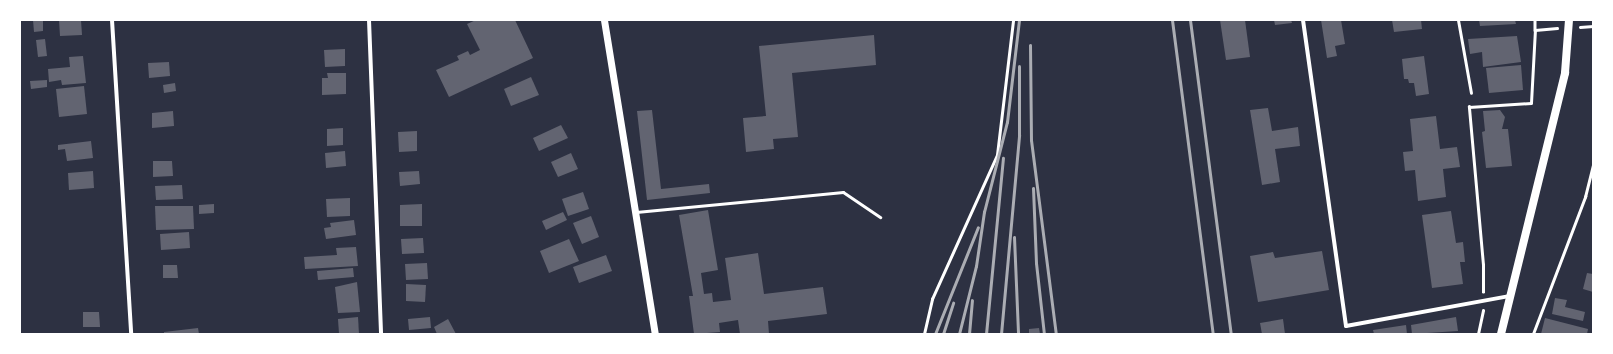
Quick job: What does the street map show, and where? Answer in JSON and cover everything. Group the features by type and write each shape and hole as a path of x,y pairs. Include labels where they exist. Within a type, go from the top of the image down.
{"main road":[{"path":"1501,334 1565,73 1569,24"}],"street":[{"path":"112,20 131,334"},
{"path":"369,20 381,334"},
{"path":"604,20 655,334"},
{"path":"1303,20 1346,326 1511,296"}],"lane":[{"path":"1458,20 1471,93"},
{"path":"635,212 843,192 880,217"}],"path":[{"path":"924,334 932,299 998,155 1013,20"},
{"path":"1478,334 1483,316 1483,264 1469,107 1531,103 1535,20"},
{"path":"1535,30 1569,24 1593,26"},
{"path":"1533,334 1585,197 1593,166"}],"building":[{"path":"33,20 43,20 43,31 34,32"},
{"path":"59,20 81,20 82,35 60,36"},
{"path":"476,20 515,20 533,58 449,97 436,70 459,60 457,56 468,51 470,55 480,50 467,24"},
{"path":"1220,20 1245,20 1250,57 1226,60"},
{"path":"1274,20 1291,20 1292,23 1275,25"},
{"path":"1321,20 1341,20 1345,44 1335,46 1337,56 1327,58"},
{"path":"1392,20 1421,20 1422,29 1394,32"},
{"path":"1479,20 1515,20 1516,24 1480,26"},
{"path":"874,35 876,65 792,73 798,137 773,139 774,149 746,152 743,118 766,116 759,46"},
{"path":"1517,36 1521,62 1483,67 1482,52 1470,54 1468,39"},
{"path":"45,39 47,56 38,57 36,40"},
{"path":"345,49 345,66 325,67 324,50"},
{"path":"83,56 86,83 62,85 61,80 49,82 48,69 70,67 69,57"},
{"path":"1424,56 1429,94 1416,96 1414,83 1409,83 1408,79 1404,79 1402,59"},
{"path":"169,62 170,76 149,78 148,63"},
{"path":"1521,65 1523,90 1489,93 1486,68"},
{"path":"327,73 346,73 346,94 322,95 322,78 328,78"},
{"path":"531,77 539,95 511,106 504,89"},
{"path":"47,80 47,87 31,89 30,81"},
{"path":"175,83 176,91 164,93 163,85"},
{"path":"84,86 87,114 59,117 56,89"},
{"path":"1268,108 1272,131 1298,127 1300,146 1275,149 1280,182 1262,185 1250,110"},
{"path":"652,110 661,189 709,184 710,193 647,200 637,111"},
{"path":"1500,110 1505,117 1502,129 1508,129 1512,166 1486,168 1482,132 1485,131 1483,111"},
{"path":"173,111 174,126 152,128 152,113"},
{"path":"1436,116 1440,149 1457,147 1460,167 1443,169 1446,197 1418,201 1415,170 1405,171 1403,152 1413,151 1410,119"},
{"path":"561,125 568,138 539,151 533,138"},
{"path":"343,128 343,145 327,146 327,129"},
{"path":"417,131 417,151 399,152 398,132"},
{"path":"91,141 93,158 67,161 65,149 58,150 58,145"},
{"path":"345,151 346,166 326,168 325,153"},
{"path":"571,153 578,169 558,177 551,162"},
{"path":"153,161 172,161 173,176 153,177"},
{"path":"93,171 94,188 69,190 68,173"},
{"path":"419,171 420,184 400,186 399,172"},
{"path":"182,185 183,199 156,200 155,186"},
{"path":"583,192 589,209 568,216 562,199"},
{"path":"350,198 350,216 327,217 326,199"},
{"path":"214,204 214,213 199,214 199,205"},
{"path":"422,204 422,226 400,226 400,205"},
{"path":"155,206 193,206 194,229 156,230"},
{"path":"708,210 718,270 701,273 704,294 712,293 713,302 731,300 725,258 758,253 764,294 823,287 827,314 768,321 769,334 740,334 738,320 719,323 720,332 694,334 689,296 693,296 679,215"},
{"path":"1451,211 1456,243 1463,242 1465,262 1460,262 1463,284 1432,288 1422,215"},
{"path":"563,212 567,220 546,230 542,221"},
{"path":"591,216 599,237 582,244 573,223"},
{"path":"354,220 356,235 326,239 324,228 331,227 330,223"},
{"path":"189,232 190,248 161,250 160,234"},
{"path":"423,238 424,253 402,254 401,239"},
{"path":"569,239 579,261 549,273 540,251"},
{"path":"356,247 358,266 305,269 304,257 337,255 336,248"},
{"path":"1322,251 1329,290 1258,302 1250,256 1273,252 1275,258"},
{"path":"606,255 612,271 579,283 573,267"},
{"path":"427,263 428,279 406,280 405,264"},
{"path":"163,265 177,265 178,278 163,278"},
{"path":"353,268 354,277 318,280 317,271"},
{"path":"1587,273 1593,274 1593,292 1583,289"},
{"path":"357,282 360,312 338,313 335,287"},
{"path":"406,284 426,285 425,302 406,301"},
{"path":"1555,298 1567,300 1565,307 1585,312 1583,321 1552,314"},
{"path":"83,312 99,312 100,327 83,327"},
{"path":"358,317 359,334 339,334 338,319"},
{"path":"430,317 431,328 409,330 408,319"},
{"path":"1456,317 1458,331 1412,334 1411,325"},
{"path":"1545,318 1588,329 1587,334 1541,334"},
{"path":"448,319 456,334 437,334 434,327"},
{"path":"1283,319 1285,334 1262,334 1260,323"},
{"path":"1406,325 1407,334 1374,334 1373,330"},
{"path":"198,328 199,334 164,334 164,332"},
{"path":"1039,328 1040,334 1029,334 1029,329"}],"railway":[{"path":"959,334 976,266 984,212 1007,122 1019,20"},
{"path":"1172,20 1213,334"},
{"path":"1190,20 1231,334"},
{"path":"1030,45 1031,140 1056,334"},
{"path":"1001,334 1019,135 1019,66"},
{"path":"986,334 1003,158"},
{"path":"1033,188 1036,263 1044,334"},
{"path":"935,334 978,227"},
{"path":"1014,237 1018,334"},
{"path":"969,334 972,300"},
{"path":"943,334 953,303"}]}
